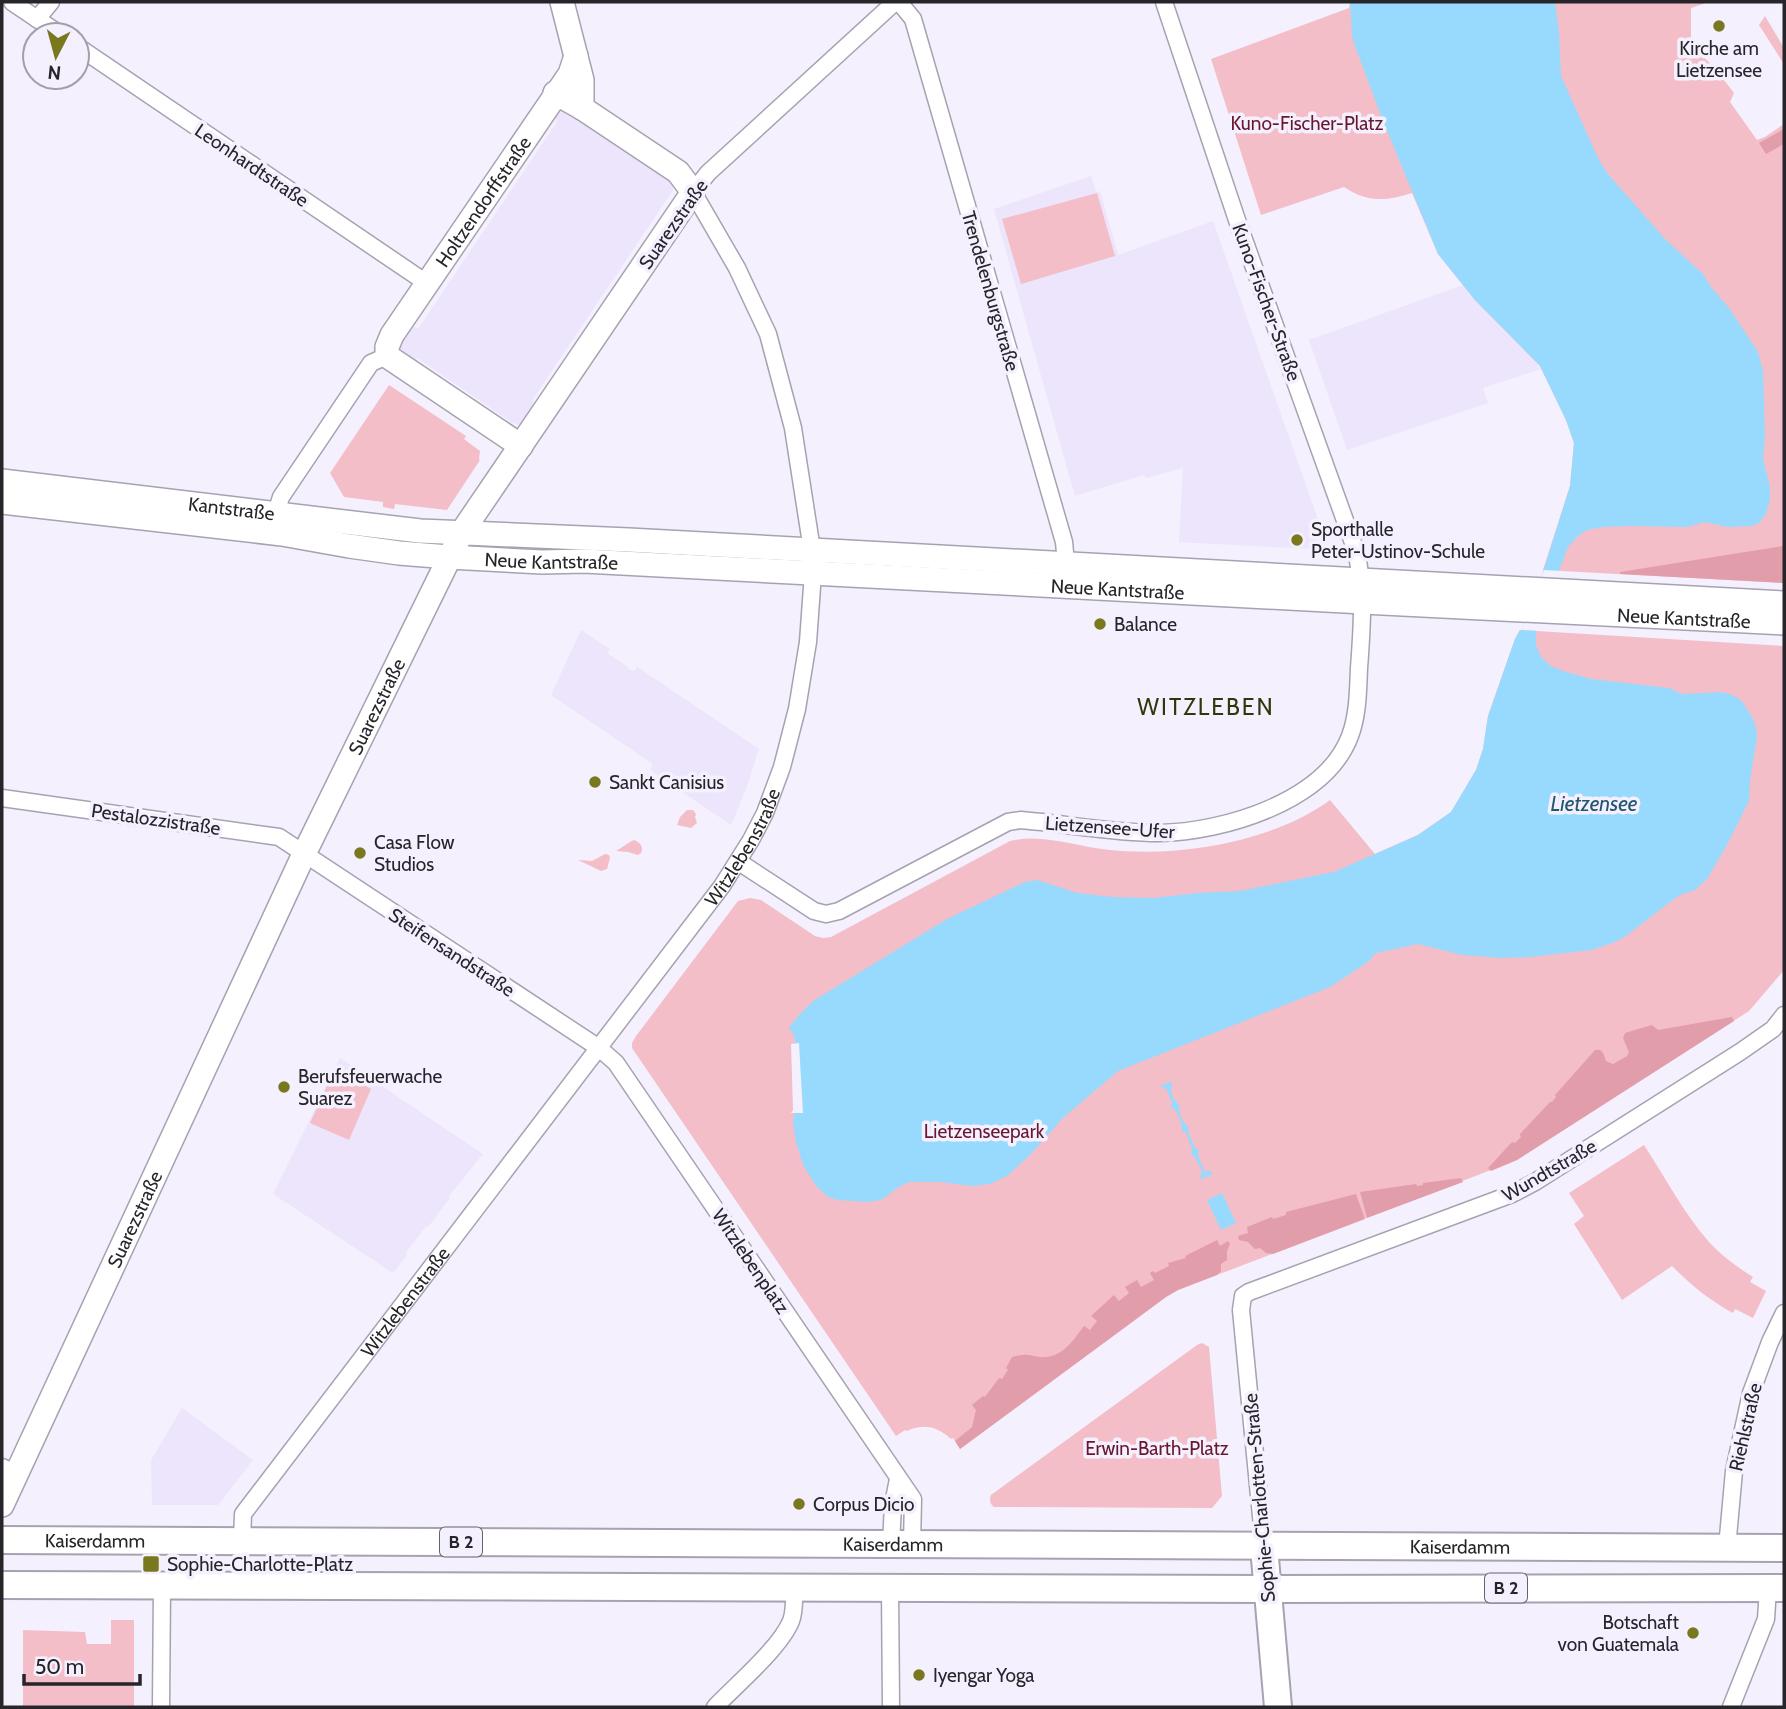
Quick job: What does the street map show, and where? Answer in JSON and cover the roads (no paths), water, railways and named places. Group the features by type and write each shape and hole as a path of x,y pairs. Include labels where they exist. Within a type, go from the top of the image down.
{"main road":[{"path":"562,2 582,80 582,108"},
{"name":"Holtzendorffstraße","path":"387,351 392,335 570,74 576,56"},
{"name":"Witzlebenstraße","path":"555,93 678,172 693,192"},
{"name":"Suarezstraße","path":"2,1506 10,1470 304,854 462,532 693,192"},
{"path":"387,351 446,397 521,446"},
{"name":"Kantstraße","path":"2,481 391,528 462,532"},
{"name":"Kantstraße","path":"2,502 282,534 349,547 449,557"},
{"name":"Neue Kantstraße","path":"462,532 813,562 1581,603 1784,623"},
{"name":"Neue Kantstraße","path":"449,557 542,562 813,562"},
{"name":"Neue Kantstraße","path":"1581,603 1784,603"},
{"name":"Kaiserdamm","path":"2,1540 1784,1548"},
{"path":"1216,1546 1216,1589"},
{"name":"Sophie-Charlotten-Straße","path":"1264,1547 1278,1707"},
{"name":"B 2","path":"2,1585 1776,1588"}],"street":[{"path":"12,2 40,21"},
{"path":"37,19 51,2"},
{"name":"Suarezstraße","path":"693,192 708,173 897,2"},
{"name":"Trendelenburgstraße","path":"897,2 913,19 1062,535 1068,575"},
{"name":"Kuno-Fischer-Straße","path":"1164,2 1237,220 1356,551 1362,592"},
{"name":"Leonhardtstraße","path":"91,55 428,284"},
{"name":"Witzlebenstraße","path":"242,1541 243,1514 722,886 765,813 782,767 797,709 808,642 813,562 793,428 768,334 737,268 693,192"},
{"name":"Holtzendorffstraße","path":"276,513 281,497 371,363 387,351"},
{"name":"Lietzensee-Ufer","path":"738,862 814,911 826,914 839,911 1008,822 1021,820 1115,831 1178,832 1202,829 1274,807 1300,794 1325,774 1350,736 1358,697 1362,592"},
{"name":"Pestalozzistraße","path":"2,798 279,837 304,854"},
{"name":"Steifensandstraße","path":"304,854 599,1048"},
{"name":"Wundtstraße","path":"1249,1292 1524,1188 1740,1052 1773,1029 1784,1015"},
{"name":"Witzlebenplatz","path":"599,1048 616,1063 898,1479 893,1504 901,1545"},
{"name":"Sophie-Charlotten-Straße","path":"1249,1292 1243,1296 1241,1310 1264,1547"},
{"name":"Riehlstraße","path":"1727,1548 1734,1471 1751,1393 1759,1368 1784,1313"},
{"path":"162,1587 162,1707"},
{"path":"715,1707 781,1640 794,1610 794,1588"},
{"path":"890,1588 891,1707"},
{"path":"1731,1707 1776,1588"}],"water":[{"name":"Lietzensee","path":"1350,2 1555,2 1561,76 1598,158 1607,173 1666,240 1703,274 1758,352 1763,371 1763,459 1770,487 1766,514 1760,522 1753,526 1728,527 1705,522 1687,527 1632,526 1587,530 1568,547 1536,631 1536,645 1541,657 1551,666 1563,671 1591,679 1669,688 1682,694 1720,692 1741,700 1751,715 1757,737 1749,801 1707,879 1695,890 1680,895 1615,942 1592,950 1530,957 1462,955 1418,944 1376,953 1368,962 1330,987 1118,1071 1064,1117 1007,1176 990,1184 972,1186 909,1182 883,1199 875,1201 838,1200 828,1197 816,1186 803,1165 793,1123 794,1114 797,1112 795,1043 789,1028 813,1001 947,919 1025,882 1037,880 1077,893 1153,898 1240,891 1334,872 1418,835 1451,812 1476,770 1483,749 1488,716 1515,639 1522,630 1537,591 1570,486 1574,443 1540,366 1475,300 1438,254 1355,46"},
{"path":"1172,1081 1171,1091 1179,1104 1184,1123 1189,1127 1188,1132 1195,1148 1199,1150 1198,1155 1204,1171 1213,1174 1200,1180 1202,1172 1191,1154 1192,1149 1186,1133 1182,1131 1176,1111 1171,1107 1167,1090 1160,1086"},
{"path":"1222,1193 1236,1223 1221,1230 1207,1200"}],"place":[{"name":"Kirche am Lietzensee","path":"1719,26"},
{"name":"Sporthalle Peter-Ustinov-Schule","path":"1297,540"},
{"name":"Balance","path":"1100,624"},
{"name":"Sankt Canisius","path":"595,782"},
{"name":"Casa Flow Studios","path":"360,853"},
{"name":"Berufsfeuerwache Suarez","path":"284,1087"},
{"name":"Corpus Dicio","path":"799,1504"},
{"name":"Sophie-Charlotte-Platz","path":"151,1564"},
{"name":"Botschaft von Guatemala","path":"1693,1633"},
{"name":"Iyengar Yoga","path":"919,1675"}],"district":[{"name":"WITZLEBEN","path":"1206,707"}],"park label":[{"name":"Kuno-Fischer-Platz","path":"1307,123"},
{"name":"Lietzenseepark","path":"984,1131"},
{"name":"Erwin-Barth-Platz","path":"1157,1448"}]}
